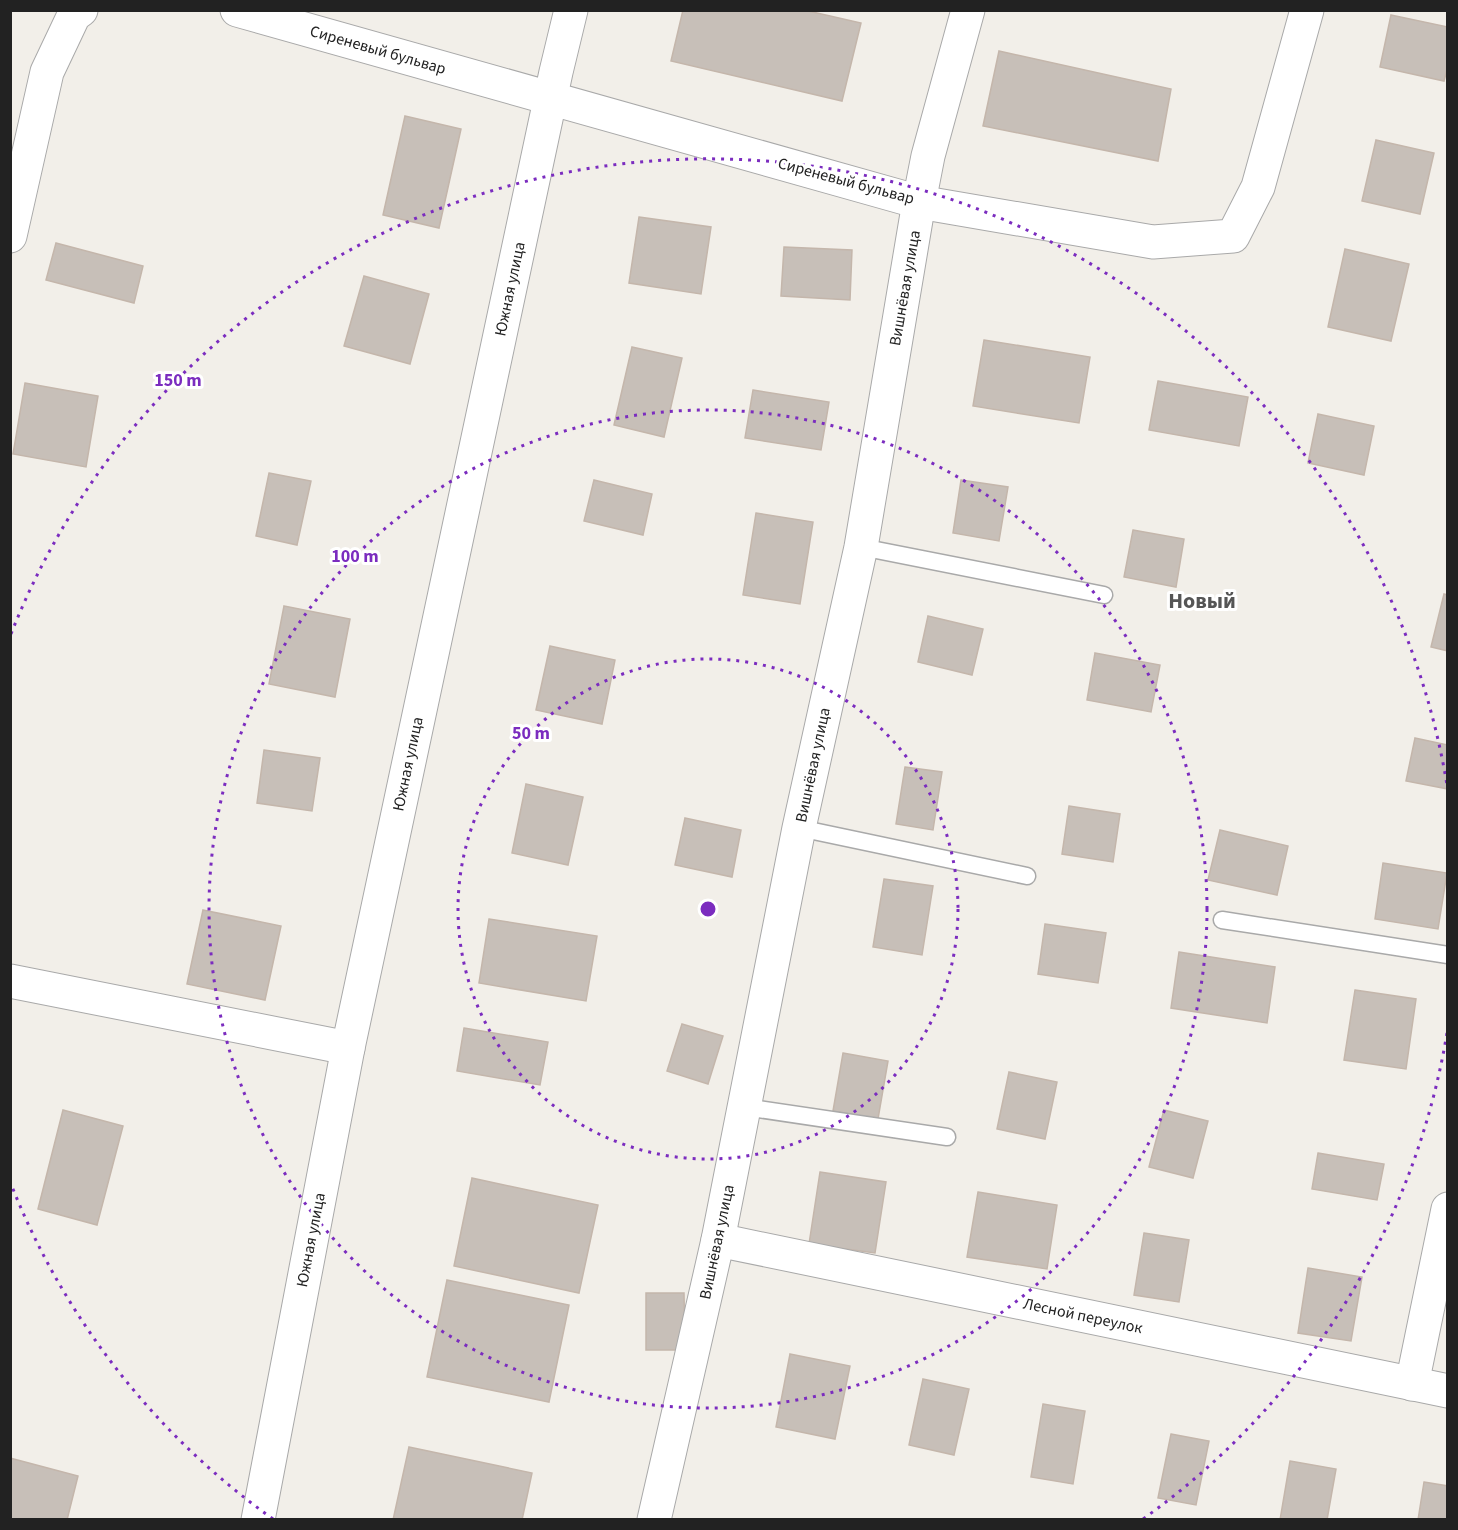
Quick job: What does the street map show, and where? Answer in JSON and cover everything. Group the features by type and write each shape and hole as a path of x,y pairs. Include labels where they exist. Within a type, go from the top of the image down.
{"street":[{"path":"10,236 47,72 74,15 81,10"},
{"name":"Сиреневый бульвар","path":"237,10 919,202 1153,242 1233,236 1258,187 1307,10"},
{"name":"Южная улица","path":"258,1520 348,1048 550,99 571,10"},
{"name":"Вишнёвая улица","path":"654,1520 718,1240 798,828 861,547 928,156 968,10"},
{"path":"10,981 348,1048"},
{"path":"1413,1384 1448,1209"},
{"name":"Лесной переулок","path":"718,1240 1448,1391"}],"lane":[{"path":"861,547 1104,595"},
{"path":"798,828 1027,876"},
{"path":"1222,920 1448,954"},
{"path":"745,1107 947,1137"}],"building":[{"path":"683,10 804,10 861,23 842,101 671,61"},
{"path":"1391,15 1448,27 1448,66 1444,81 1380,67"},
{"path":"999,51 1171,89 1158,161 983,126"},
{"path":"405,116 461,129 439,228 383,215"},
{"path":"1376,140 1434,153 1420,214 1362,201"},
{"path":"639,217 711,227 701,294 629,283"},
{"path":"56,243 143,266 134,303 46,280"},
{"path":"784,247 852,250 850,300 781,296"},
{"path":"1345,249 1409,264 1391,341 1328,327"},
{"path":"364,276 429,294 410,364 344,346"},
{"path":"984,340 1090,357 1079,423 973,406"},
{"path":"632,347 682,358 664,437 614,425"},
{"path":"1158,381 1248,397 1239,446 1149,430"},
{"path":"25,383 98,396 86,467 13,454"},
{"path":"753,390 829,402 821,450 745,438"},
{"path":"1318,414 1374,426 1364,475 1308,463"},
{"path":"269,473 311,481 297,545 256,536"},
{"path":"594,480 652,494 643,535 584,521"},
{"path":"961,480 1008,487 999,541 953,533"},
{"path":"756,513 813,522 800,604 743,595"},
{"path":"1133,530 1184,539 1176,587 1124,577"},
{"path":"1444,594 1448,595 1448,651 1431,647"},
{"path":"284,606 350,619 335,697 269,684"},
{"path":"928,616 983,629 972,675 918,662"},
{"path":"550,646 615,660 602,724 536,710"},
{"path":"1095,653 1160,665 1151,712 1087,700"},
{"path":"1415,738 1448,745 1448,789 1406,781"},
{"path":"264,750 320,758 312,811 257,803"},
{"path":"905,767 942,772 933,830 896,824"},
{"path":"526,784 583,797 568,865 512,853"},
{"path":"1069,806 1120,814 1113,862 1062,854"},
{"path":"685,818 741,830 732,877 675,865"},
{"path":"1220,830 1288,846 1277,895 1208,880"},
{"path":"1383,863 1447,873 1438,929 1375,919"},
{"path":"884,879 933,886 922,955 873,947"},
{"path":"203,910 281,926 265,1000 187,984"},
{"path":"489,919 597,936 586,1001 479,983"},
{"path":"1045,924 1106,933 1098,983 1038,974"},
{"path":"1179,952 1275,967 1267,1023 1171,1008"},
{"path":"1355,990 1416,999 1406,1069 1344,1060"},
{"path":"682,1024 723,1036 708,1084 667,1071"},
{"path":"464,1028 548,1042 540,1085 457,1071"},
{"path":"843,1053 888,1061 878,1119 833,1111"},
{"path":"1009,1072 1057,1082 1045,1139 997,1129"},
{"path":"63,1110 123,1126 97,1225 38,1209"},
{"path":"1164,1110 1208,1121 1193,1178 1149,1167"},
{"path":"1318,1153 1384,1164 1377,1200 1312,1189"},
{"path":"820,1172 886,1182 875,1253 809,1244"},
{"path":"472,1178 598,1205 579,1293 454,1266"},
{"path":"978,1192 1057,1205 1047,1269 967,1257"},
{"path":"1144,1233 1189,1240 1179,1302 1134,1295"},
{"path":"1308,1268 1362,1277 1351,1341 1298,1333"},
{"path":"447,1280 569,1305 549,1402 427,1377"},
{"path":"646,1293 684,1293 685,1350 646,1350"},
{"path":"790,1354 850,1366 835,1439 776,1427"},
{"path":"923,1379 969,1389 954,1455 909,1445"},
{"path":"1043,1404 1085,1411 1073,1484 1031,1477"},
{"path":"1171,1434 1209,1441 1196,1505 1158,1498"},
{"path":"409,1447 532,1473 522,1520 393,1520"},
{"path":"10,1458 78,1476 67,1520 10,1520"},
{"path":"1290,1461 1336,1469 1327,1520 1280,1520"},
{"path":"1424,1482 1448,1486 1448,1520 1418,1520"}],"district":[{"name":"Новый","path":"1202,601"}]}
